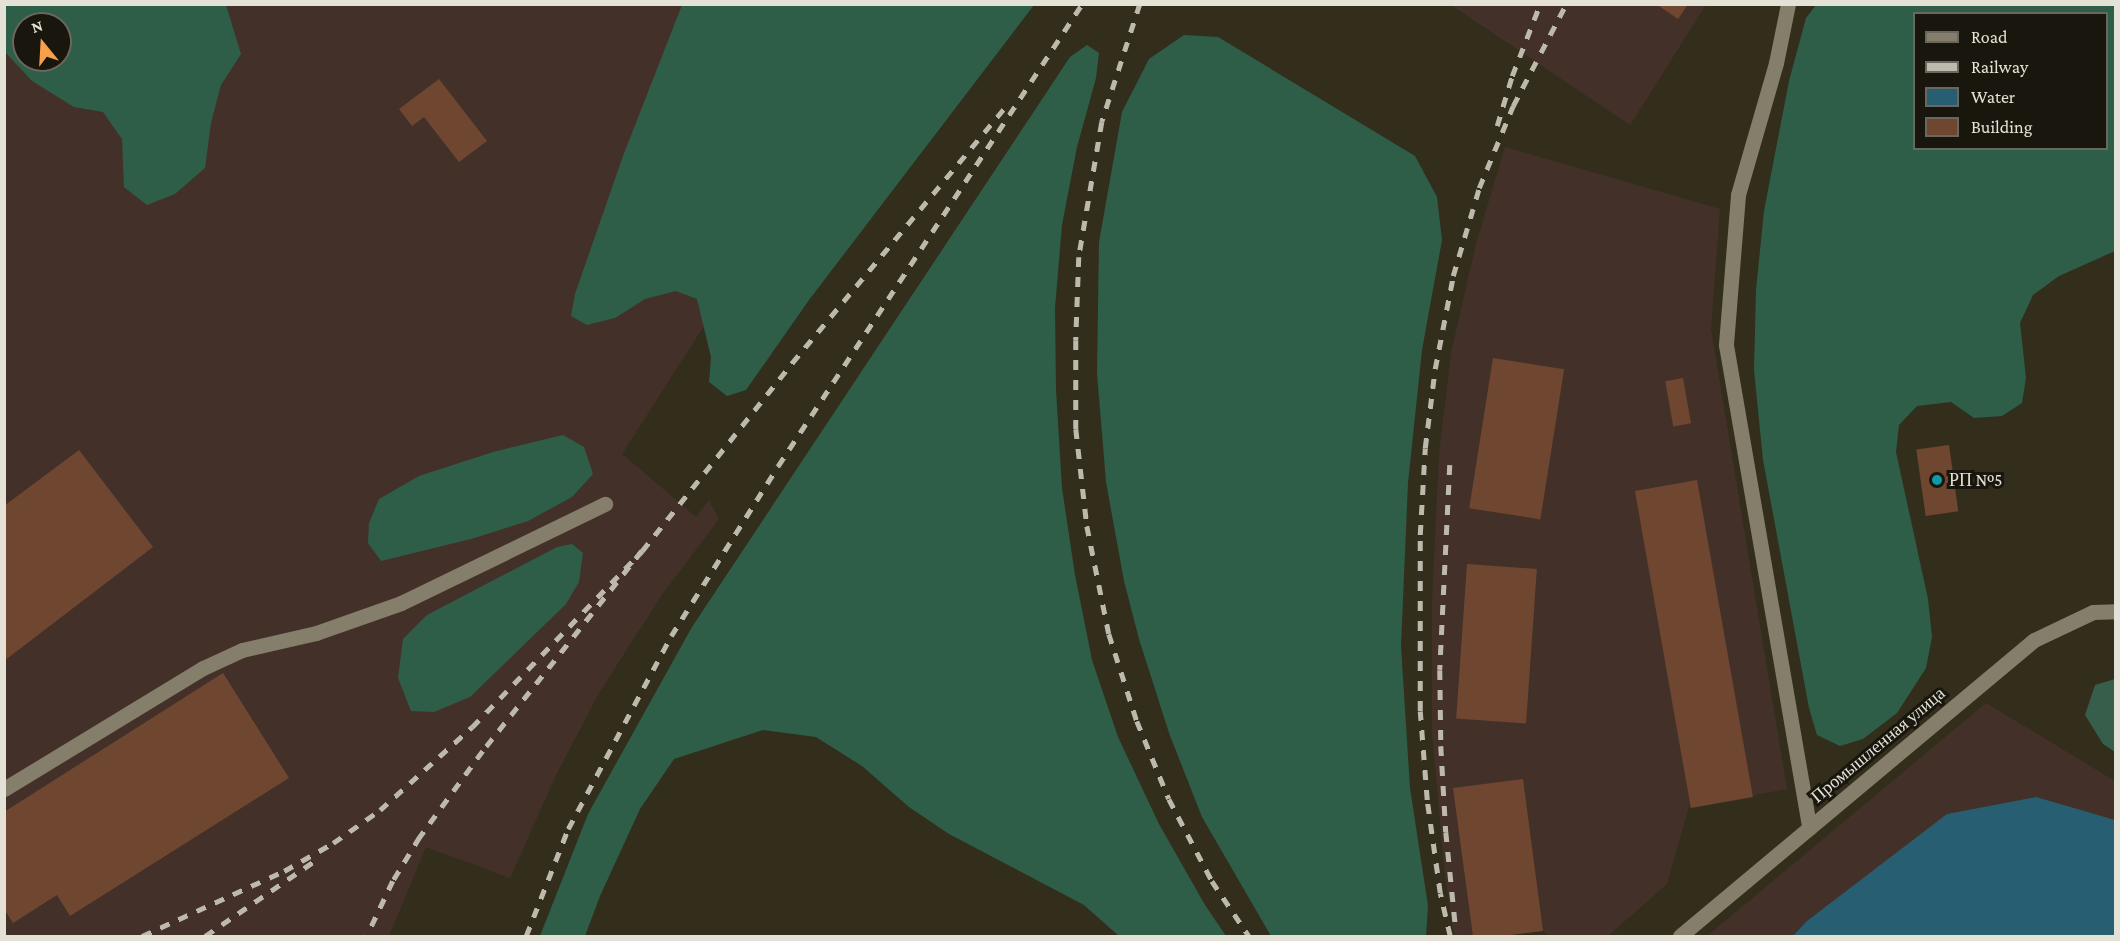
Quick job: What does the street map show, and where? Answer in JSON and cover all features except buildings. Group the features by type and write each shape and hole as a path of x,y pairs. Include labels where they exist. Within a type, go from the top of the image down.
{"street":[{"path":"1788,4 1776,63 1738,195 1726,345 1809,828"},
{"path":"4,789 203,668 242,650 316,633 401,603 605,504"},
{"name":"Промышленная улица","path":"1680,936 2034,640 2093,612 2115,611"}],"shaded area":[{"path":"5,5 909,5 622,454 696,517 709,500 719,519 661,596 599,693 556,775 510,878 426,847 389,936 5,936"},
{"path":"1451,5 1706,5 1630,125"},
{"path":"1505,147 1720,209 1711,329 1787,789 1689,807 1667,884 1608,936 1549,936 1543,931 1502,936 1454,936 1445,875 1432,734 1432,602 1439,454 1451,353 1476,244"},
{"path":"1986,703 2115,781 2115,936 1707,936"}],"green space":[{"path":"5,5 226,5 241,54 221,85 211,123 205,168 175,194 147,205 124,187 122,139 103,112 74,107 32,81 24,72 72,72 72,12 12,12 12,60 5,52"},
{"path":"682,5 1034,5 809,300 746,390 727,396 709,382 711,357 697,299 676,291 645,299 615,318 587,325 571,316 575,294 623,156"},
{"path":"1816,5 2116,5 2115,251 2059,276 2033,295 2020,323 2026,378 2022,403 2002,416 1974,418 1951,402 1917,406 1899,425 1896,452 1928,599 1932,637 1926,668 1897,713 1863,739 1840,746 1817,735 1809,708 1763,460 1754,370 1756,290 1764,211 1789,81 1806,18"},
{"path":"1184,35 1218,37 1415,156 1437,197 1442,240 1422,350 1408,483 1401,646 1410,788 1428,906 1426,936 1271,936 1202,817 1169,733 1139,639 1124,581 1106,482 1097,373 1099,242 1122,112 1149,59"},
{"path":"1087,45 1099,53 1096,78 1077,147 1062,225 1055,308 1056,390 1062,488 1075,575 1092,660 1118,737 1159,824 1205,905 1226,936 1119,936 1084,905 949,834 909,807 862,766 816,737 763,730 674,759 640,809 600,896 585,936 540,936 588,814 692,627 1070,57"},
{"path":"563,435 584,447 593,474 572,497 528,521 471,539 381,561 368,543 369,523 379,499 419,476 493,452"},
{"path":"572,544 583,553 579,582 566,604 470,697 434,712 411,711 398,678 403,639 427,615 557,547"},
{"path":"2116,679 2115,752 2103,744 2085,715 2095,685"}],"water":[{"path":"2036,797 2115,820 2115,936 1793,936 1807,921 1947,814"}],"railway":[{"path":"526,936 568,829 671,636 778,466 1082,4"},
{"path":"1140,4 1102,122 1079,257 1076,429 1087,526 1109,634 1137,721 1169,799 1212,881 1249,936"},
{"path":"1497,126 1512,76 1540,4"},
{"path":"1450,936 1440,893 1427,800 1420,711 1420,535 1425,448 1435,369 1453,276 1479,188 1513,106 1566,4"},
{"path":"642,551 792,363 1007,105"},
{"path":"1450,465 1440,670 1441,746 1446,832 1456,931"},
{"path":"142,936 284,871 333,843 380,810 472,727 642,551 483,751 420,837 393,881 367,936"},
{"path":"205,936 316,860"}],"place":[{"name":"РП №5","path":"1937,480"}]}
